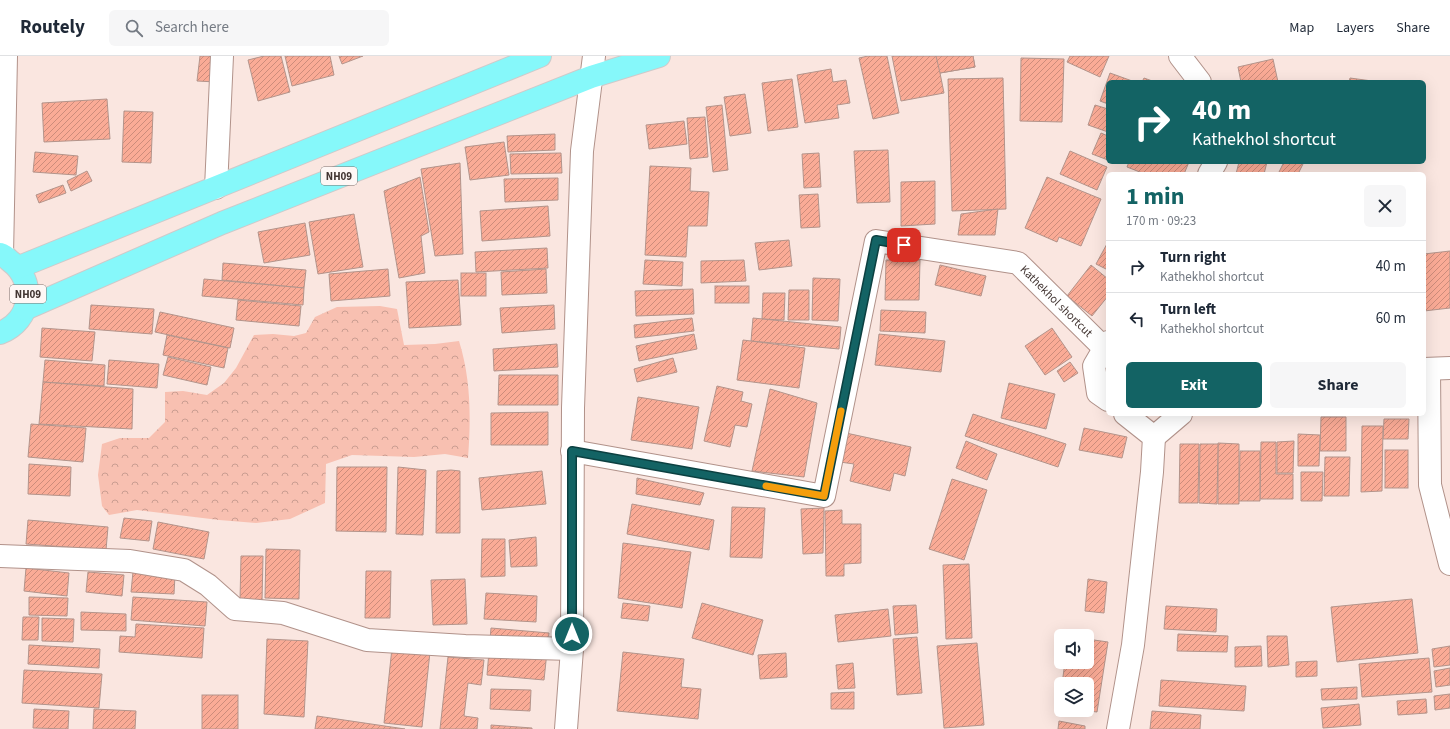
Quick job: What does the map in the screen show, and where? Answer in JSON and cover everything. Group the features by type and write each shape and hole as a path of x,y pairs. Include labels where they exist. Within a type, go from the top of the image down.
{"main road":[{"name":"NH09","path":"0,333 7,331 18,321 25,309 28,294 26,280 7,259 216,188 540,56"},
{"name":"NH09","path":"25,309 222,223 592,66 659,56"}],"street":[{"path":"6,56 7,259"},
{"path":"216,188 222,56"},
{"path":"1180,56 1198,80"},
{"path":"566,729 572,649 572,451 582,151 592,66"},
{"name":"Kathekhol shortcut","path":"572,451 824,496 876,240 1018,263 1106,345"},
{"path":"1106,345 1094,366 1098,393 1106,399"},
{"path":"1450,368 1426,370 1430,485 1450,564"},
{"path":"1128,416 1154,437"},
{"path":"1118,729 1133,645 1152,472 1154,437 1179,416"},
{"path":"0,556 130,561 184,570 208,585 235,609 283,613 367,640 465,646 572,649"}],"green space":[{"path":"380,306 397,309 404,345 435,344 459,341 468,384 470,429 468,458 445,454 414,457 352,455 326,464 325,503 290,519 256,523 137,510 109,515 102,506 98,475 102,444 120,438 149,438 165,422 165,392 183,391 207,395 224,383 236,368 254,335 273,334 294,336 306,333 315,317 337,307"}],"building":[{"path":"200,56 219,56 216,82 197,81"},
{"path":"264,56 281,56 290,92 258,101 248,60"},
{"path":"285,56 330,56 334,75 292,86"},
{"path":"339,56 363,56 342,64"},
{"path":"868,56 887,56 899,113 873,119 859,58"},
{"path":"892,56 973,56 975,67 940,73 944,93 901,101"},
{"path":"936,56 973,56 975,67 940,73"},
{"path":"1070,56 1109,56 1100,77 1067,62"},
{"path":"1021,58 1064,59 1062,122 1020,121"},
{"path":"1273,59 1278,80 1241,80 1238,67"},
{"path":"831,69 833,82 846,80 850,103 837,105 839,118 805,123 797,75"},
{"path":"1110,73 1129,80 1108,80"},
{"path":"1003,78 1006,209 952,211 948,79"},
{"path":"1350,78 1365,80 1350,80"},
{"path":"792,79 798,127 768,131 762,83"},
{"path":"1106,84 1106,103 1100,101"},
{"path":"745,94 751,133 730,136 724,97"},
{"path":"107,99 110,139 44,142 42,103"},
{"path":"722,105 728,170 713,172 706,107"},
{"path":"1095,105 1106,108 1106,131 1088,125"},
{"path":"124,111 153,112 151,163 122,162"},
{"path":"705,117 708,157 690,159 687,118"},
{"path":"684,121 687,144 649,149 646,125"},
{"path":"1101,133 1106,135 1106,159 1092,154"},
{"path":"555,134 555,150 508,152 507,136"},
{"path":"504,142 509,175 470,180 465,147"},
{"path":"888,150 890,202 857,203 854,151"},
{"path":"1070,151 1107,167 1097,190 1060,174"},
{"path":"35,152 78,156 76,175 33,172"},
{"path":"561,153 562,173 511,174 510,154"},
{"path":"819,153 821,187 804,188 802,154"},
{"path":"460,163 463,254 435,256 421,169"},
{"path":"1128,164 1188,164 1185,172 1140,172 1127,167"},
{"path":"1238,164 1266,164 1264,172 1236,172"},
{"path":"1283,164 1303,164 1299,172 1279,172"},
{"path":"650,166 691,168 690,191 709,192 707,226 688,226 686,257 645,255"},
{"path":"87,171 92,181 71,191 67,181"},
{"path":"420,177 429,232 421,236 425,273 399,278 384,191"},
{"path":"1047,177 1101,199 1081,246 1059,237 1057,242 1025,228"},
{"path":"558,178 558,200 505,202 504,179"},
{"path":"935,181 935,224 901,226 901,182"},
{"path":"63,185 66,193 39,203 36,195"},
{"path":"818,194 820,227 801,228 799,195"},
{"path":"548,206 550,236 482,241 480,211"},
{"path":"998,209 995,235 958,235 961,214"},
{"path":"354,214 363,267 318,274 309,222"},
{"path":"305,223 310,255 264,263 258,232"},
{"path":"789,240 792,266 759,270 755,243"},
{"path":"1106,246 1106,269 1096,264"},
{"path":"547,248 548,268 476,272 475,252"},
{"path":"1450,251 1450,308 1426,311 1426,254"},
{"path":"645,260 683,262 682,286 643,284"},
{"path":"744,260 746,281 701,283 701,261"},
{"path":"886,260 920,260 919,300 885,300"},
{"path":"223,263 306,270 304,288 222,280"},
{"path":"940,265 986,276 981,296 935,285"},
{"path":"1091,265 1106,277 1106,298 1092,316 1067,296"},
{"path":"388,269 390,296 331,301 329,274"},
{"path":"546,269 547,293 502,295 501,272"},
{"path":"461,273 486,273 486,296 461,296"},
{"path":"813,278 840,279 838,321 812,320"},
{"path":"204,279 304,288 303,305 202,296"},
{"path":"458,280 461,325 409,328 406,282"},
{"path":"715,286 749,286 749,303 715,303"},
{"path":"693,289 694,314 636,316 635,291"},
{"path":"789,290 809,290 809,320 788,320"},
{"path":"763,293 785,293 784,320 762,319"},
{"path":"238,300 301,306 299,326 236,320"},
{"path":"91,305 154,309 152,334 89,329"},
{"path":"554,305 555,329 502,333 500,308"},
{"path":"881,310 926,312 925,333 880,331"},
{"path":"160,312 234,328 230,348 155,332"},
{"path":"692,318 694,331 635,338 634,325"},
{"path":"753,318 841,327 839,349 751,341"},
{"path":"42,328 95,332 92,361 40,357"},
{"path":"1052,328 1072,357 1045,375 1025,346"},
{"path":"694,334 697,349 639,361 636,346"},
{"path":"879,334 945,341 941,372 875,365"},
{"path":"167,335 228,348 224,368 163,355"},
{"path":"743,340 805,348 799,388 737,380"},
{"path":"557,344 558,367 494,371 493,349"},
{"path":"168,357 211,367 207,385 163,375"},
{"path":"673,358 677,372 637,382 634,369"},
{"path":"45,360 105,365 104,386 43,382"},
{"path":"109,360 159,364 157,388 107,384"},
{"path":"1070,362 1078,373 1064,382 1057,371"},
{"path":"499,375 558,375 558,405 498,405"},
{"path":"43,382 133,389 132,429 39,424"},
{"path":"1009,383 1055,394 1046,429 1001,418"},
{"path":"717,386 743,392 741,401 752,404 747,427 735,425 730,447 704,441"},
{"path":"770,389 817,403 804,477 752,471"},
{"path":"638,397 699,407 692,449 631,440"},
{"path":"548,412 548,445 491,445 491,413"},
{"path":"973,414 1066,444 1058,467 965,436"},
{"path":"1321,417 1346,417 1346,451 1320,451"},
{"path":"1384,419 1409,419 1408,439 1383,439"},
{"path":"31,424 86,428 83,462 28,457"},
{"path":"1362,426 1383,426 1382,491 1361,492"},
{"path":"1084,428 1127,437 1122,458 1079,450"},
{"path":"846,433 911,447 905,476 894,473 890,491 850,481 854,464 840,462"},
{"path":"1298,434 1320,435 1319,466 1298,466"},
{"path":"966,441 997,454 987,480 956,468"},
{"path":"1294,441 1293,473 1277,473 1277,442"},
{"path":"1261,442 1276,442 1276,474 1293,474 1293,499 1260,499"},
{"path":"1218,443 1239,444 1239,504 1218,504"},
{"path":"1180,444 1199,444 1198,503 1179,503"},
{"path":"1200,444 1218,444 1217,504 1199,503"},
{"path":"1385,450 1408,450 1408,488 1385,488"},
{"path":"1240,451 1260,451 1260,501 1239,501"},
{"path":"1325,457 1350,457 1349,496 1324,496"},
{"path":"29,464 71,467 70,496 28,494"},
{"path":"337,467 387,467 386,532 336,531"},
{"path":"398,467 426,470 423,535 396,534"},
{"path":"437,471 460,471 460,533 436,533"},
{"path":"542,471 546,504 482,510 479,478"},
{"path":"1301,472 1323,472 1322,501 1301,501"},
{"path":"637,478 704,493 700,505 636,494"},
{"path":"952,479 987,490 964,560 929,549"},
{"path":"632,504 714,520 709,550 627,534"},
{"path":"732,507 765,508 762,558 730,557"},
{"path":"824,508 823,553 803,554 801,509"},
{"path":"842,510 842,524 861,524 861,563 844,564 844,576 826,576 825,511"},
{"path":"124,518 152,521 149,541 120,538"},
{"path":"28,520 108,527 106,550 26,544"},
{"path":"158,522 209,532 204,559 153,549"},
{"path":"536,537 537,566 511,567 509,540"},
{"path":"482,539 505,539 505,576 481,577"},
{"path":"623,543 691,552 682,608 618,598"},
{"path":"266,549 300,550 299,599 265,598"},
{"path":"241,556 263,556 262,602 240,601"},
{"path":"969,564 972,638 946,639 943,565"},
{"path":"26,568 69,573 67,596 24,591"},
{"path":"366,571 391,571 390,618 365,618"},
{"path":"88,572 124,575 122,596 86,592"},
{"path":"133,572 175,575 174,594 131,592"},
{"path":"465,579 467,624 433,625 431,580"},
{"path":"1088,579 1107,582 1104,613 1085,611"},
{"path":"486,593 537,596 536,622 484,619"},
{"path":"29,597 68,598 67,616 29,615"},
{"path":"133,597 207,602 205,626 131,620"},
{"path":"1412,599 1418,653 1337,662 1331,607"},
{"path":"623,603 650,606 648,621 621,618"},
{"path":"702,603 763,620 753,655 692,638"},
{"path":"916,605 918,633 895,635 893,606"},
{"path":"1166,606 1217,609 1216,632 1164,629"},
{"path":"888,609 891,636 838,642 835,615"},
{"path":"81,612 126,614 126,631 81,630"},
{"path":"23,617 39,617 38,640 22,640"},
{"path":"42,618 74,619 73,642 42,641"},
{"path":"136,624 204,628 202,658 119,652 120,636 135,637"},
{"path":"491,628 549,633 544,680 487,675"},
{"path":"1178,634 1228,636 1227,652 1177,651"},
{"path":"1267,636 1287,636 1289,665 1268,667"},
{"path":"917,637 922,693 897,695 893,639"},
{"path":"267,639 308,641 304,717 264,714"},
{"path":"1094,640 1108,642 1097,712 1094,712 1094,677 1063,677 1064,669 1094,669"},
{"path":"977,643 984,725 944,728 937,646"},
{"path":"29,645 100,649 99,668 28,664"},
{"path":"1261,646 1262,666 1235,667 1235,647"},
{"path":"1450,646 1450,665 1434,667 1432,649"},
{"path":"392,648 430,652 422,727 384,723"},
{"path":"623,652 684,659 681,687 701,689 698,719 617,711"},
{"path":"786,653 787,677 760,679 758,655"},
{"path":"448,657 484,660 481,685 468,683 464,716 478,718 477,729 440,729"},
{"path":"1429,658 1432,692 1362,697 1359,664"},
{"path":"1317,661 1317,676 1296,677 1296,662"},
{"path":"853,663 855,688 838,689 836,665"},
{"path":"1450,668 1450,685 1436,687 1434,671"},
{"path":"24,670 102,674 99,708 22,703"},
{"path":"1161,680 1246,686 1244,711 1159,706"},
{"path":"1357,687 1357,699 1322,700 1321,689"},
{"path":"491,689 531,690 530,711 490,709"},
{"path":"854,692 854,709 831,709 831,693"},
{"path":"1450,694 1450,708 1435,710 1434,696"},
{"path":"202,695 238,695 238,729 202,729"},
{"path":"1426,699 1427,713 1398,715 1397,701"},
{"path":"1359,704 1361,725 1323,728 1321,708"},
{"path":"34,709 69,711 68,729 33,728"},
{"path":"94,709 136,711 135,729 93,729"},
{"path":"1152,711 1201,715 1200,729 1150,729"},
{"path":"317,716 405,729 315,729"},
{"path":"1059,721 1085,726 1085,729 1058,729"},
{"path":"491,725 532,728 532,729 491,729"}],"slow traffic":[{"path":"766,486 824,496 841,411"}],"route":[{"path":"572,634 572,451 824,496 876,240 904,245"}]}
